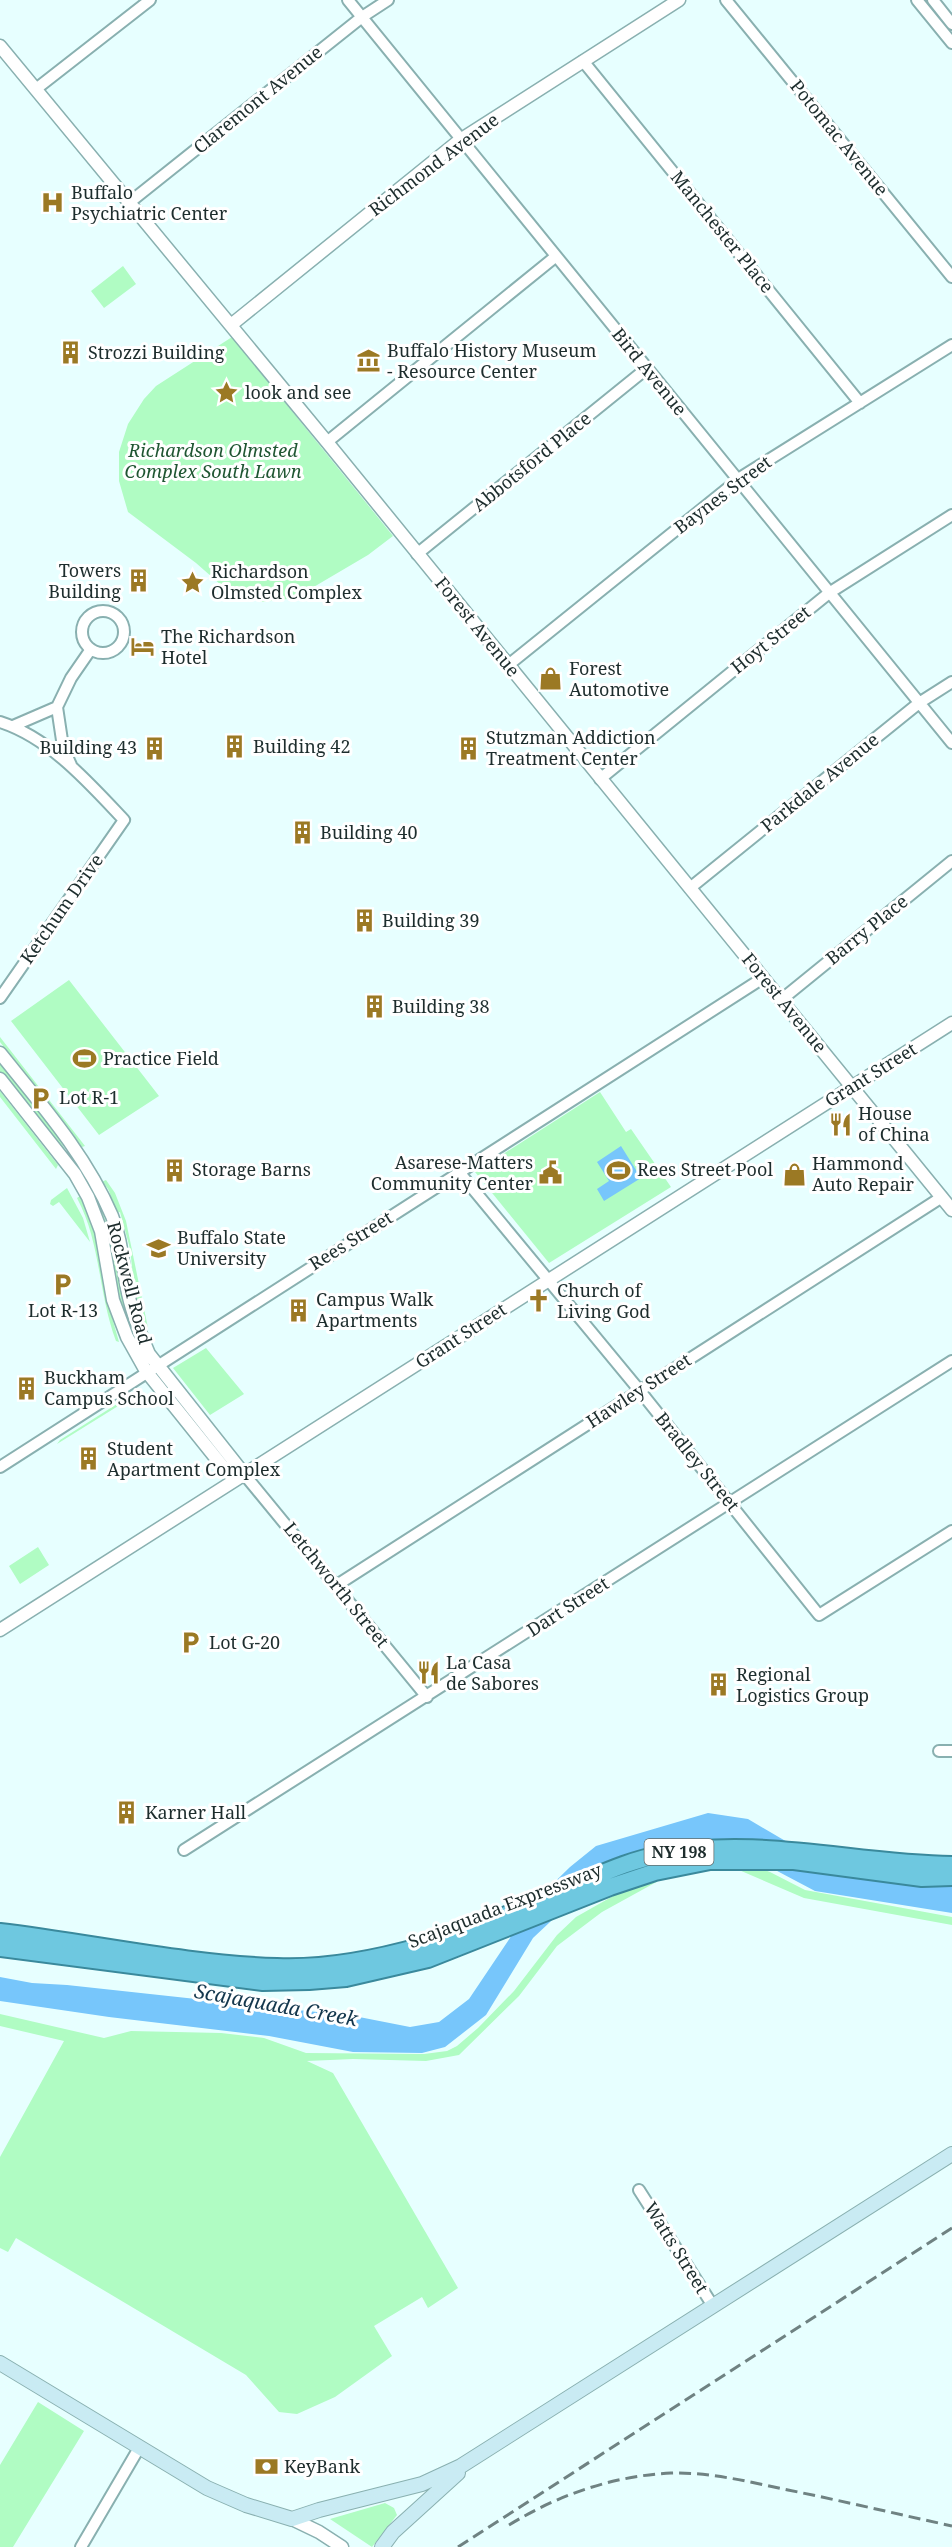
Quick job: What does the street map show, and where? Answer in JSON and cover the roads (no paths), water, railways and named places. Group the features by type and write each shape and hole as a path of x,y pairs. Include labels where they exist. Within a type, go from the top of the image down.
{"highway":[{"name":"Scajaquada Expressway","path":"5,1931 220,1963 279,1967 425,1952 473,1928 610,1870 658,1855 716,1848 778,1849 904,1863 952,1865"},
{"name":"Scajaquada Expressway","path":"0,1948 263,1982 346,1978 655,1872 710,1861 794,1862 922,1878 952,1877"}],"main road":[{"path":"0,2363 138,2448 228,2498 291,2519 422,2484 473,2459 952,2154"},
{"path":"382,2547 393,2532 473,2459"}],"street":[{"path":"36,89 150,0"},
{"name":"Bird Avenue","path":"348,0 952,744"},
{"name":"Claremont Avenue","path":"130,202 362,17 388,0"},
{"name":"Richmond Avenue","path":"231,325 460,140 679,0"},
{"name":"Potomac Avenue","path":"726,0 952,277"},
{"path":"916,0 952,43"},
{"path":"933,0 952,24 943,32"},
{"name":"Forest Avenue","path":"0,46 327,441 507,666 952,1210"},
{"name":"Manchester Place","path":"583,61 860,403"},
{"path":"327,441 555,257"},
{"name":"Baynes Street","path":"507,666 738,480 952,345"},
{"name":"Abbotsford Place","path":"417,554 646,369"},
{"name":"Hoyt Street","path":"600,779 829,593 952,514"},
{"path":"72,765 63,747 57,707 71,678 91,649"},
{"name":"Parkdale Avenue","path":"690,888 919,703 952,682"},
{"path":"13,726 57,707"},
{"path":"0,722 13,726 72,765"},
{"name":"Ketchum Drive","path":"0,998 124,820 72,765"},
{"name":"Barry Place","path":"781,1000 952,861"},
{"name":"Rees Street","path":"0,1467 763,978"},
{"name":"Grant Street","path":"0,1630 952,1023"},
{"name":"Rockwell Road","path":"0,1053 65,1136 86,1167 106,1206 123,1248 127,1289 152,1368"},
{"name":"Rockwell Road","path":"0,1079 75,1174 88,1197 101,1231 112,1299 127,1337 152,1368"},
{"name":"Bradley Street","path":"459,1172 640,1391 819,1615 952,1531"},
{"name":"Hawley Street","path":"337,1586 942,1197"},
{"name":"Dart Street","path":"184,1850 952,1361"},
{"name":"Letchworth Street","path":"152,1368 244,1474 427,1697"},
{"path":"939,1751 952,1751"},
{"name":"Watts Street","path":"639,2190 713,2306"},
{"path":"81,2547 138,2448"},
{"path":"291,2519 319,2532 342,2547"}],"water":[{"name":"Rees Street Pool","path":"621,1146 641,1178 604,1201 597,1189 609,1181 597,1162"},
{"path":"708,1813 748,1819 794,1846 888,1877 952,1887 952,1913 815,1891 749,1856 694,1842 584,1890 533,1938 486,2015 445,2047 422,2053 353,2052 269,2036 109,2017 0,2001 0,1977 32,1983 354,2016 410,2027 439,2022 469,1999 510,1938 519,1917 570,1867 596,1846"}],"railway":[{"path":"458,2547 952,2228"},
{"path":"509,2525 566,2496 586,2489 628,2478 671,2473 700,2474 745,2481 952,2526"}],"place":[{"name":"Buffalo Psychiatric Center","path":"53,203"},
{"name":"Strozzi Building","path":"70,353"},
{"name":"Buffalo History Museum - Resource Center","path":"369,361"},
{"name":"look and see","path":"227,393"},
{"name":"Towers Building","path":"139,581"},
{"name":"Richardson Olmsted Complex","path":"193,582"},
{"name":"The Richardson Hotel","path":"143,647"},
{"name":"Forest Automotive","path":"551,679"},
{"name":"Building 42","path":"235,747"},
{"name":"Building 43","path":"155,748"},
{"name":"Stutzman Addiction Treatment Center","path":"468,748"},
{"name":"Building 40","path":"302,833"},
{"name":"Building 39","path":"364,921"},
{"name":"Building 38","path":"374,1007"},
{"name":"Practice Field","path":"85,1059"},
{"name":"Lot R-1","path":"41,1098"},
{"name":"House of China","path":"840,1124"},
{"name":"Storage Barns","path":"174,1170"},
{"name":"Rees Street Pool","path":"619,1170"},
{"name":"Asarese-Matters Community Center","path":"551,1173"},
{"name":"Hammond Auto Repair","path":"794,1174"},
{"name":"Buffalo State University","path":"159,1248"},
{"name":"Lot R-13","path":"63,1285"},
{"name":"Church of Living God","path":"539,1301"},
{"name":"Campus Walk Apartments","path":"298,1310"},
{"name":"Buckham Campus School","path":"26,1388"},
{"name":"Student Apartment Complex","path":"89,1459"},
{"name":"Lot G-20","path":"191,1643"},
{"name":"La Casa de Sabores","path":"428,1673"},
{"name":"Regional Logistics Group","path":"718,1685"},
{"name":"Karner Hall","path":"127,1813"},
{"name":"KeyBank","path":"266,2467"}],"park label":[{"name":"Richardson Olmsted Complex South Lawn","path":"213,461"}],"water label":[{"name":"Scajaquada Creek","path":"276,2005"}]}
